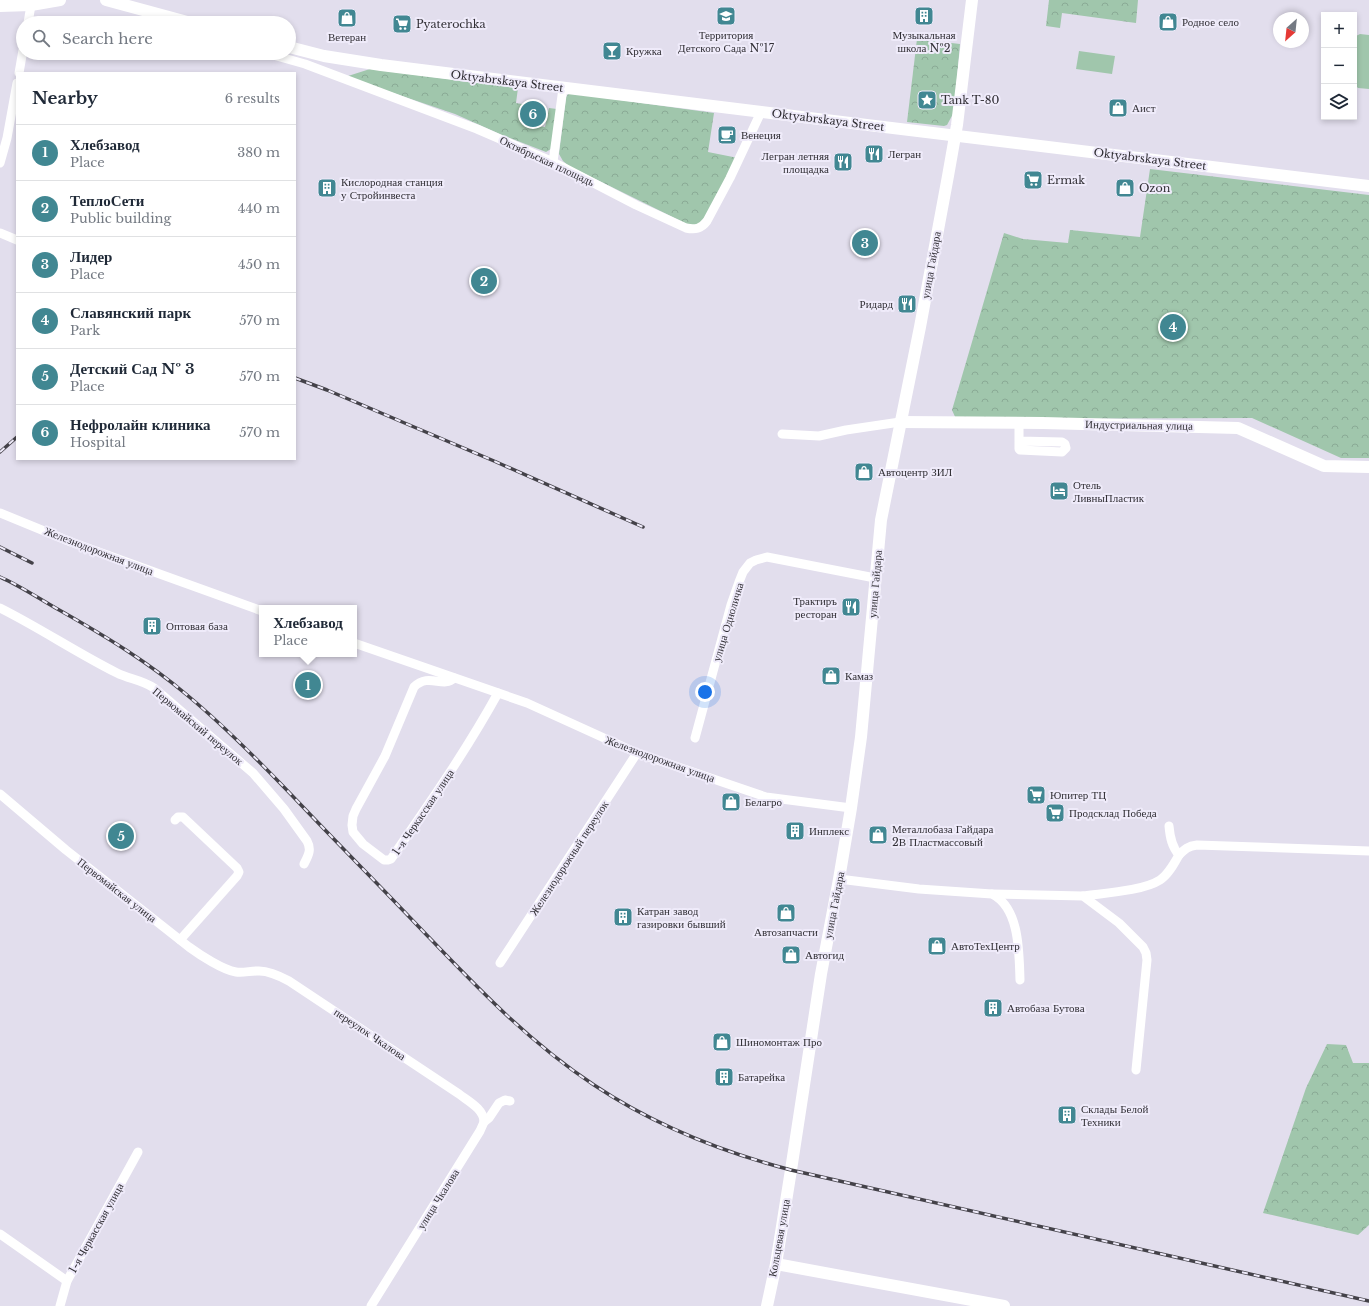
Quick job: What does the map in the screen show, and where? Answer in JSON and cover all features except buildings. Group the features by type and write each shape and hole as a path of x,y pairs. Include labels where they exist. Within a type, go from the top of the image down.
{"street":[{"path":"0,6 31,5 60,0"},
{"path":"106,0 126,3 168,16"},
{"name":"улица Гайдара","path":"792,1170 821,974 851,808 861,737 881,520 922,320 955,136 972,0"},
{"path":"29,16 31,5"},
{"name":"Oktyabrskaya Street","path":"296,49 324,56 381,65 733,110 761,112 1369,186"},
{"path":"19,72 21,60"},
{"name":"Октябрьская площадь","path":"291,60 477,129 553,162 636,205 693,230 700,228 707,221 730,178 761,112"},
{"path":"0,163 7,138 16,88"},
{"path":"553,162 563,88"},
{"path":"0,233 16,240"},
{"path":"782,434 819,436 846,430 900,422"},
{"name":"Индустриальная улица","path":"900,422 1238,428 1324,466 1369,467"},
{"path":"1019,423 1019,441"},
{"name":"Железнодорожная улица","path":"0,513 71,542 259,610"},
{"name":"улица Одноличка","path":"695,738 731,605 743,572 750,563 767,556 875,578"},
{"name":"Первомайский переулок","path":"0,608 118,673 138,680 154,688 253,773 284,809 309,845 310,851 304,864"},
{"name":"Железнодорожная улица","path":"357,644 527,703 637,753 766,796 851,808"},
{"name":"1-я Черкасская улица","path":"454,678 447,682 423,680 414,687 385,756 356,809 352,825 353,832 363,844 384,860 391,859 422,815 474,736 498,693"},
{"name":"Железнодорожный переулок","path":"500,963 637,753"},
{"name":"Первомайская улица","path":"0,794 66,850 180,940 203,957 234,972 241,973"},
{"path":"175,820 178,817 183,817 237,868 239,872 180,940"},
{"path":"1169,826 1172,844 1179,855"},
{"path":"839,879 919,889 992,894 1083,896 1133,889 1154,883 1168,873 1179,855 1186,848 1197,845 1369,851"},
{"path":"992,894 1001,899 1016,929 1020,980"},
{"path":"1083,896 1119,923 1143,947 1146,953 1147,960 1136,1070"},
{"name":"переулок Чкалова","path":"241,973 259,971 280,976 289,981 459,1094 479,1110 484,1117 484,1122"},
{"name":"улица Чкалова","path":"371,1306 472,1144 484,1122 489,1118 499,1103 505,1100 510,1101"},
{"name":"1-я Черкасская улица","path":"60,1306 67,1281 138,1152"},
{"name":"Кольцевая улица","path":"767,1306 776,1264 792,1170"},
{"path":"0,1234 67,1281"},
{"path":"776,1264 1004,1306"}],"green space":[{"path":"1049,0 1138,0 1136,23 1062,13 1060,28 1046,26"},
{"path":"1360,34 1369,35 1369,89 1357,87 1357,36"},
{"path":"917,39 960,44 954,112 947,125 944,126 907,122"},
{"path":"1079,51 1115,56 1112,74 1076,69"},
{"path":"370,69 518,88 516,103 522,104 521,123 545,127 549,108 557,109 551,149 546,152 502,135 455,114 349,78 348,76"},
{"path":"569,93 714,113 708,152 738,158 704,222 691,226 569,166 563,161 559,154 566,97"},
{"path":"1150,169 1369,195 1369,458 1341,458 1252,418 956,419 952,410 1004,233 1023,239 1068,243 1070,230 1140,237"},
{"path":"1327,1044 1346,1045 1353,1063 1369,1063 1369,1225 1358,1235 1263,1213 1306,1088"}],"railway":[{"path":"296,378 327,390 494,461 643,527"},
{"path":"0,452 16,438"},
{"path":"0,547 32,563"},
{"path":"0,577 110,640 157,671 187,695 261,763 459,969 523,1030 569,1068 640,1113 714,1146 791,1170 1369,1301"}],"place":[{"name":"Территория Детского Сада №17","path":"726,16"},
{"name":"Музыкальная школа №2","path":"924,16"},
{"name":"Ветеран","path":"347,18"},
{"name":"Родное село","path":"1168,22"},
{"name":"Pyaterochka","path":"402,24"},
{"name":"Кружка","path":"612,51"},
{"name":"Tank T-80","path":"927,100"},
{"name":"Аист","path":"1118,108"},
{"name":"Нефролайн клиника","path":"533,114"},
{"name":"Венеция","path":"727,135"},
{"name":"Легран","path":"874,154"},
{"name":"Легран летняя площадка","path":"843,162"},
{"name":"Ermak","path":"1033,180"},
{"name":"Кислородная станция у Стройинвеста","path":"327,188"},
{"name":"Ozon","path":"1125,188"},
{"name":"Лидер","path":"865,243"},
{"name":"ТеплоСети","path":"484,281"},
{"name":"Ридард","path":"907,304"},
{"name":"Славянский парк","path":"1173,327"},
{"name":"Автоцентр ЗИЛ","path":"864,472"},
{"name":"Отель ЛивныПластик","path":"1059,491"},
{"name":"Трактиръ ресторан","path":"851,607"},
{"name":"Оптовая база","path":"152,626"},
{"name":"Камаз","path":"831,676"},
{"name":"Хлебзавод","path":"308,685"},
{"name":"Юпитер ТЦ","path":"1036,795"},
{"name":"Белагро","path":"731,802"},
{"name":"Продсклад Победа","path":"1055,813"},
{"name":"Инплекс","path":"795,831"},
{"name":"Металлобаза Гайдара 2В Пластмассовый","path":"878,835"},
{"name":"Детский Сад № 3","path":"121,836"},
{"name":"Автозапчасти","path":"786,913"},
{"name":"Катран завод газировки бывший","path":"623,917"},
{"name":"АвтоТехЦентр","path":"937,946"},
{"name":"Автогид","path":"791,955"},
{"name":"Автобаза Бутова","path":"993,1008"},
{"name":"Шиномонтаж Про","path":"722,1042"},
{"name":"Батарейка","path":"724,1077"},
{"name":"Склады Белой Техники","path":"1067,1115"}]}
